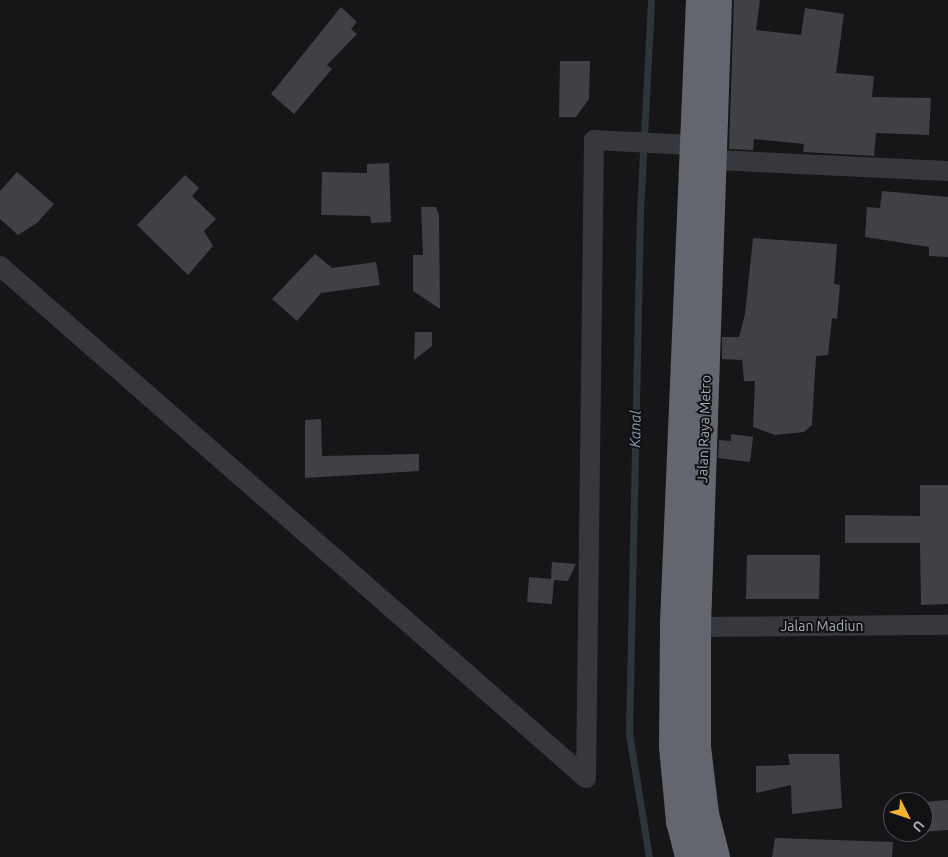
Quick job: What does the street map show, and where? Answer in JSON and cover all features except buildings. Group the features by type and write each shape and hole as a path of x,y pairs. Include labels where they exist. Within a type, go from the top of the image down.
{"highway":[{"path":"689,857 680,822 673,746 691,145 700,0"},
{"name":"Jalan Raya Metro","path":"716,857 705,814 697,747 697,627 718,0"}],"street":[{"path":"0,266 586,778 594,140 691,145"},
{"path":"714,160 948,171"},
{"name":"Jalan Madiun","path":"697,627 948,625"}],"waterway":[{"name":"Kanal","path":"649,857 629,734 640,212 651,0"}]}
